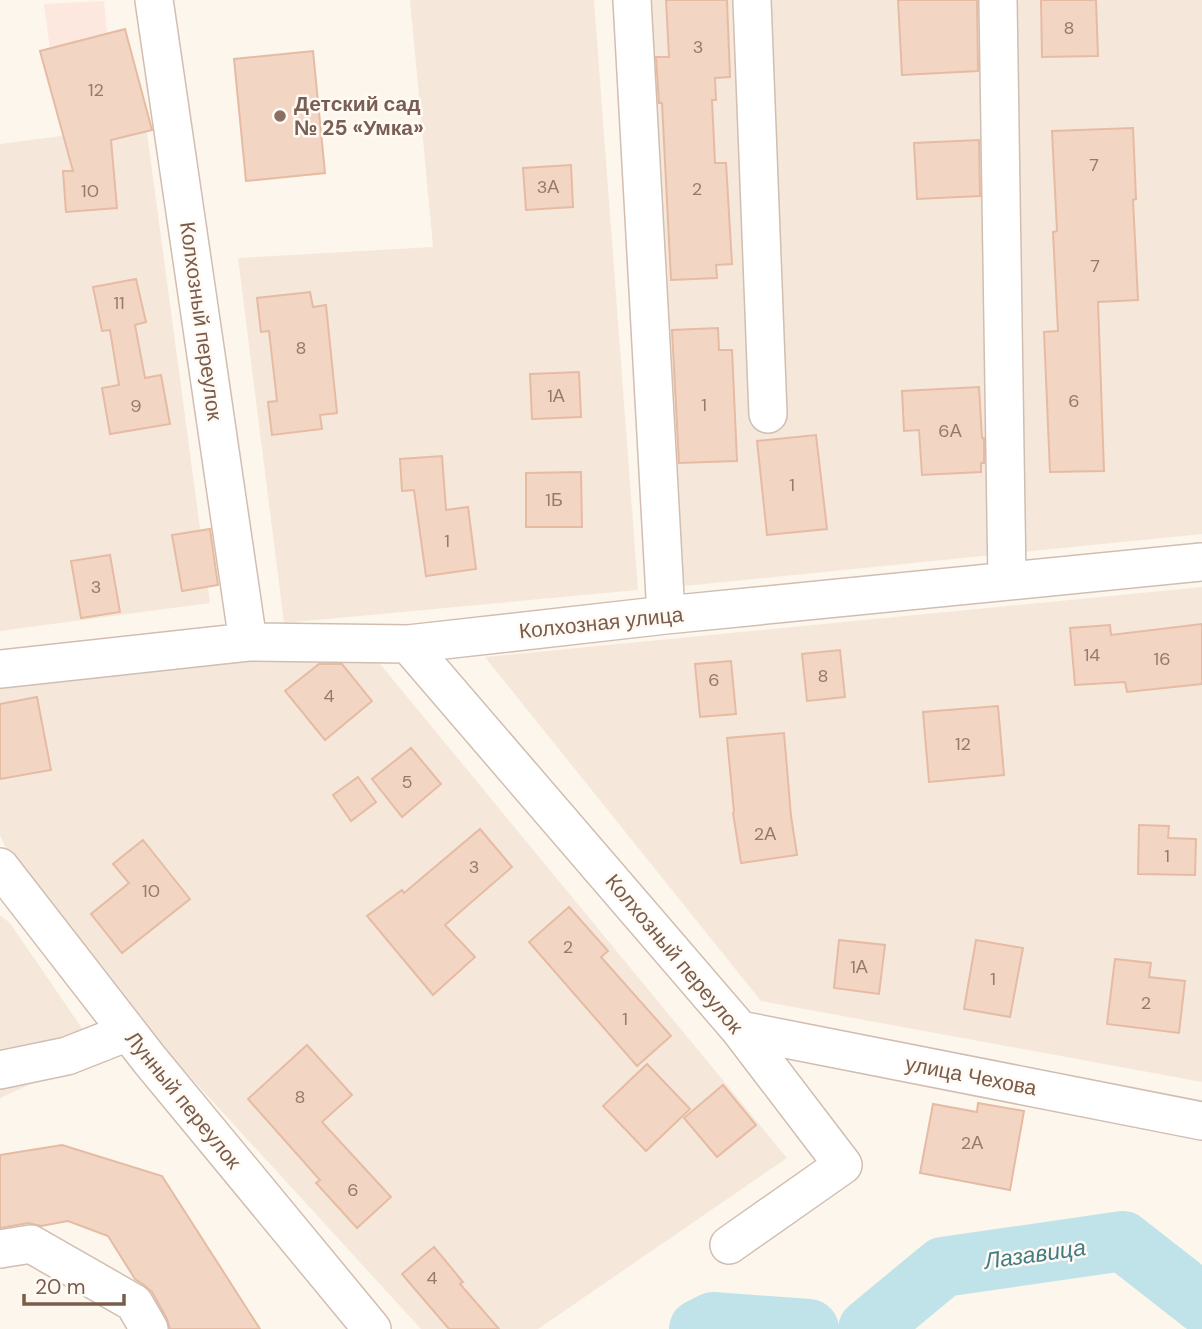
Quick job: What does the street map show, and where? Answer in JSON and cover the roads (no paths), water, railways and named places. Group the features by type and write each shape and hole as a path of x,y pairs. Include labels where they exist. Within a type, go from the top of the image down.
{"street":[{"name":"Колхозный переулок","path":"154,0 248,642"},
{"path":"632,0 666,615"},
{"path":"751,0 768,414"},
{"path":"998,0 1007,581"},
{"name":"Колхозная улица","path":"0,669 248,642 408,644 666,615 1202,562"},
{"name":"Колхозный переулок","path":"408,644 740,1030 843,1165 729,1245"},
{"name":"Лунный переулок","path":"0,867 128,1032 372,1329"},
{"name":"улица Чехова","path":"740,1030 1202,1121"},
{"path":"0,1070 67,1056 128,1032"},
{"path":"0,1249 31,1244 134,1303 149,1329"}],"waterway":[{"name":"Лазавица","path":"868,1329 943,1267 1123,1241 1202,1303"},
{"name":"Лазавица","path":"699,1329 713,1322 809,1329"}],"place":[{"name":"Детский сад № 25 «Умка»","path":"280,116"}]}
